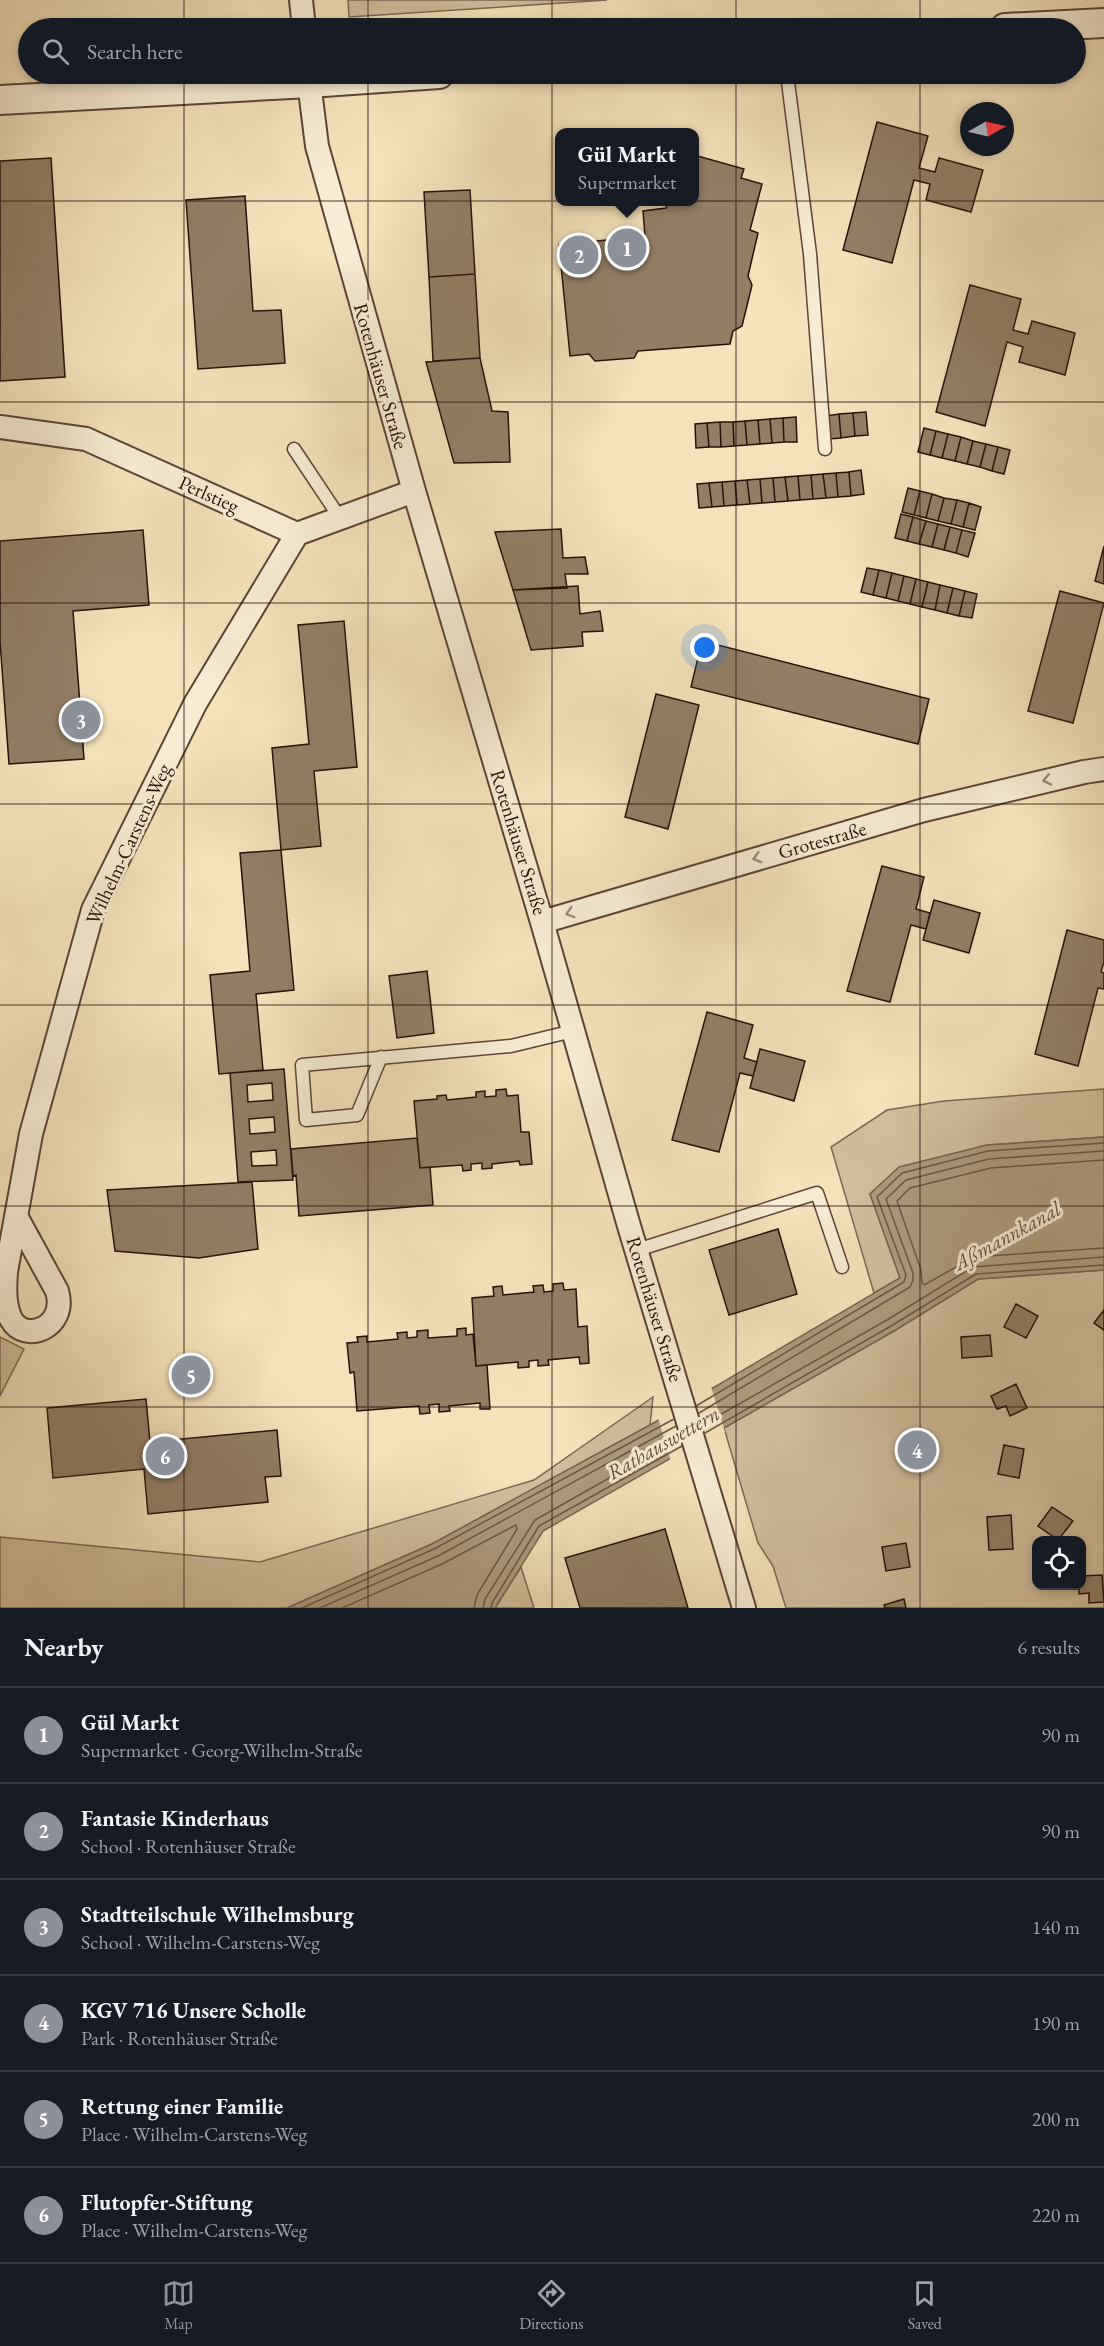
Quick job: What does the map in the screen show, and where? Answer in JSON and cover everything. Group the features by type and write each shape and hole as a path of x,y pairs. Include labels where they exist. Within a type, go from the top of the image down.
{"street":[{"path":"301,0 303,18"},
{"path":"1086,24 1104,23"},
{"path":"0,100 224,84"},
{"name":"Rotenhäuser Straße","path":"309,84 316,146 414,491 744,1608"},
{"name":"Perlstieg","path":"0,427 86,439 297,534"},
{"path":"297,534 414,491"},
{"name":"Wilhelm-Carstens-Weg","path":"16,1216 31,1134 93,910 195,704 297,534"},
{"name":"Grotestraße","path":"542,922 924,810 1104,769"}],"lane":[{"path":"789,84 810,254 825,449"},
{"path":"294,449 340,518"},
{"path":"381,1057 357,1115 306,1120 302,1065 381,1057 511,1046 573,1031"},
{"path":"637,1250 817,1193 842,1267"}],"shaded area":[{"path":"348,0 607,0 349,17"},
{"path":"1104,1089 1104,1137 987,1145 899,1168 870,1194 900,1278 874,1293 831,1147 887,1110 944,1101"},
{"path":"1104,1270 1104,1608 786,1608 773,1566 758,1543 724,1428 894,1331 978,1279"},
{"path":"0,1337 24,1349 0,1396"},
{"path":"653,1397 650,1425 432,1544 287,1608 0,1608 0,1537 260,1562 534,1480"},
{"path":"521,1567 534,1608 495,1608"}],"water":[{"path":"1104,1137 1104,1270 978,1279 894,1331 543,1531 495,1608 287,1608 432,1544 650,1425 900,1278 870,1194 899,1167 987,1145"}],"pier":[{"path":"711,1387 725,1432 671,1462 658,1418"}],"building":[{"path":"877,122 928,136 919,168 935,172 939,158 983,170 971,212 926,200 930,184 914,180 892,263 843,250"},
{"path":"699,156 744,169 741,178 762,184 750,230 758,233 748,276 752,285 742,326 733,331 730,344 638,351 634,358 595,361 589,354 570,356 559,245 645,236 643,211 666,208 667,206 699,206"},
{"path":"51,158 65,377 0,381 0,161"},
{"path":"470,190 475,274 429,277 424,192"},
{"path":"245,196 253,311 281,310 285,363 198,369 186,200"},
{"path":"475,274 480,358 433,361 429,277"},
{"path":"970,285 1021,299 1013,330 1028,334 1032,321 1075,333 1065,375 1019,362 1023,347 1007,342 985,426 936,412"},
{"path":"480,358 492,411 508,412 510,462 454,463 426,362"},
{"path":"866,412 868,435 855,436 853,413"},
{"path":"853,413 855,436 841,438 839,414"},
{"path":"839,414 841,438 828,439 826,416"},
{"path":"796,417 797,442 784,442 783,418"},
{"path":"783,418 784,442 772,443 770,419"},
{"path":"770,419 772,443 760,444 758,420"},
{"path":"758,420 760,444 747,445 745,421"},
{"path":"745,421 747,445 734,446 733,422"},
{"path":"720,422 733,422 734,446 721,447"},
{"path":"720,422 721,447 709,447 707,423"},
{"path":"707,423 709,447 696,448 695,424"},
{"path":"924,428 936,431 930,455 918,452"},
{"path":"936,431 948,434 942,458 930,455"},
{"path":"948,434 961,437 955,461 942,458"},
{"path":"961,437 973,441 967,464 955,461"},
{"path":"973,441 986,444 980,467 967,464"},
{"path":"986,444 998,447 992,471 980,467"},
{"path":"998,447 1010,450 1004,474 992,471"},
{"path":"861,470 864,494 851,496 849,472"},
{"path":"849,472 851,496 838,497 836,473"},
{"path":"836,473 838,497 826,498 823,474"},
{"path":"823,474 826,498 813,499 811,475"},
{"path":"811,475 813,499 800,500 798,476"},
{"path":"798,476 800,500 788,501 785,477"},
{"path":"785,477 788,501 775,502 773,478"},
{"path":"773,478 775,502 762,503 760,479"},
{"path":"760,479 762,503 750,504 747,480"},
{"path":"747,480 750,504 737,505 735,481"},
{"path":"735,481 737,505 724,506 722,482"},
{"path":"722,482 724,506 712,507 709,483"},
{"path":"709,483 712,507 699,508 697,484"},
{"path":"908,488 920,491 914,515 902,512"},
{"path":"920,491 932,494 926,518 914,515"},
{"path":"932,494 944,498 938,521 926,518"},
{"path":"944,498 957,500 951,524 938,521"},
{"path":"957,500 969,503 963,527 951,524"},
{"path":"969,503 981,507 975,530 963,527"},
{"path":"901,514 913,517 907,541 895,538"},
{"path":"913,517 926,521 919,544 907,541"},
{"path":"926,521 938,524 932,547 919,544"},
{"path":"938,524 950,527 944,550 932,547"},
{"path":"950,527 962,530 956,553 944,550"},
{"path":"561,529 563,558 585,557 588,574 565,574 567,588 513,590 495,532"},
{"path":"143,530 149,605 73,611 84,759 9,764 0,641 0,541"},
{"path":"962,530 975,533 968,557 956,553"},
{"path":"1104,546 1104,584 1095,581"},
{"path":"867,568 879,570 873,595 861,592"},
{"path":"879,570 892,573 886,598 873,595"},
{"path":"892,573 904,576 898,601 886,598"},
{"path":"904,576 916,579 910,604 898,601"},
{"path":"916,579 928,582 922,607 910,604"},
{"path":"928,582 940,585 935,610 922,607"},
{"path":"940,585 953,588 947,613 935,610"},
{"path":"578,586 580,614 600,611 603,631 582,632 583,646 531,650 513,590"},
{"path":"953,588 965,591 959,616 947,613"},
{"path":"965,591 977,594 972,618 959,616"},
{"path":"1060,591 1104,603 1073,723 1028,711"},
{"path":"344,621 357,767 314,771 321,846 281,850 272,748 309,744 298,625"},
{"path":"702,641 929,699 918,744 691,687"},
{"path":"656,694 699,705 668,829 625,817"},
{"path":"281,850 294,990 256,994 263,1070 219,1074 210,975 250,971 240,853"},
{"path":"882,866 924,877 916,909 930,913 926,929 911,925 890,1002 847,991"},
{"path":"934,900 980,913 969,953 923,940"},
{"path":"1067,930 1104,940 1104,962 1101,972 1104,973 1104,989 1098,988 1078,1066 1035,1054"},
{"path":"427,971 434,1033 397,1038 389,976"},
{"path":"707,1012 753,1025 744,1058 757,1062 753,1076 740,1073 719,1152 672,1140"},
{"path":"760,1049 805,1061 794,1101 750,1088"},
{"path":"284,1069 293,1180 238,1182 230,1073","holes":["272,1083 273,1100 248,1102 247,1085","274,1117 275,1132 250,1134 249,1119","276,1150 277,1165 252,1166 251,1152"]},
{"path":"506,1089 507,1096 518,1095 521,1132 529,1132 532,1164 520,1165 519,1161 492,1164 492,1168 482,1169 482,1163 471,1164 471,1170 463,1171 462,1165 420,1168 414,1101 437,1099 437,1096 446,1095 447,1100 476,1097 476,1092 485,1091 485,1097 496,1096 496,1090"},
{"path":"417,1138 420,1168 430,1167 433,1205 299,1216 296,1175 293,1176 291,1149"},
{"path":"252,1182 258,1249 199,1258 115,1251 107,1190"},
{"path":"778,1229 797,1294 729,1315 709,1250"},
{"path":"563,1283 564,1290 576,1289 578,1327 587,1326 589,1363 580,1364 579,1357 548,1360 549,1365 538,1366 538,1360 529,1361 529,1367 518,1368 518,1362 476,1366 472,1298 494,1296 493,1287 502,1286 503,1295 534,1292 533,1286 543,1285 544,1292 553,1291 553,1284"},
{"path":"1016,1304 1038,1316 1026,1338 1004,1327"},
{"path":"1104,1310 1104,1330 1094,1323"},
{"path":"466,1328 466,1335 473,1334 476,1366 487,1365 490,1409 480,1409 480,1403 449,1406 450,1411 439,1412 439,1404 429,1405 430,1413 420,1414 419,1406 357,1411 354,1372 350,1373 347,1343 358,1342 357,1337 367,1336 367,1342 398,1339 397,1333 407,1332 407,1338 417,1337 417,1331 428,1330 428,1338 457,1336 457,1329"},
{"path":"990,1335 992,1356 962,1358 961,1337"},
{"path":"1016,1384 1027,1408 1010,1416 1006,1406 997,1409 991,1396"},
{"path":"146,1399 150,1442 277,1430 281,1476 265,1477 268,1502 148,1514 144,1469 53,1478 47,1408"},
{"path":"1004,1445 1024,1449 1019,1478 998,1474"},
{"path":"1052,1507 1073,1521 1061,1536 1052,1536 1038,1526"},
{"path":"1011,1515 1013,1549 989,1550 987,1517"},
{"path":"665,1529 688,1608 580,1608 565,1558"},
{"path":"906,1543 910,1567 886,1571 882,1547"},
{"path":"1102,1575 1104,1602 1089,1603 1089,1593 1079,1594 1079,1590 1086,1590 1086,1576"},
{"path":"904,1599 906,1608 885,1608 884,1605"}],"place":[{"name":"Gül Markt","path":"627,248"},
{"name":"Fantasie Kinderhaus","path":"579,255"},
{"name":"Stadtteilschule Wilhelmsburg","path":"81,720"},
{"name":"Rettung einer Familie","path":"191,1375"},
{"name":"KGV 716 Unsere Scholle","path":"917,1450"},
{"name":"Flutopfer-Stiftung","path":"165,1456"}],"water label":[{"name":"Aßmannkanal","path":"1007,1236"},
{"name":"Rathauswettern","path":"663,1443"}]}
